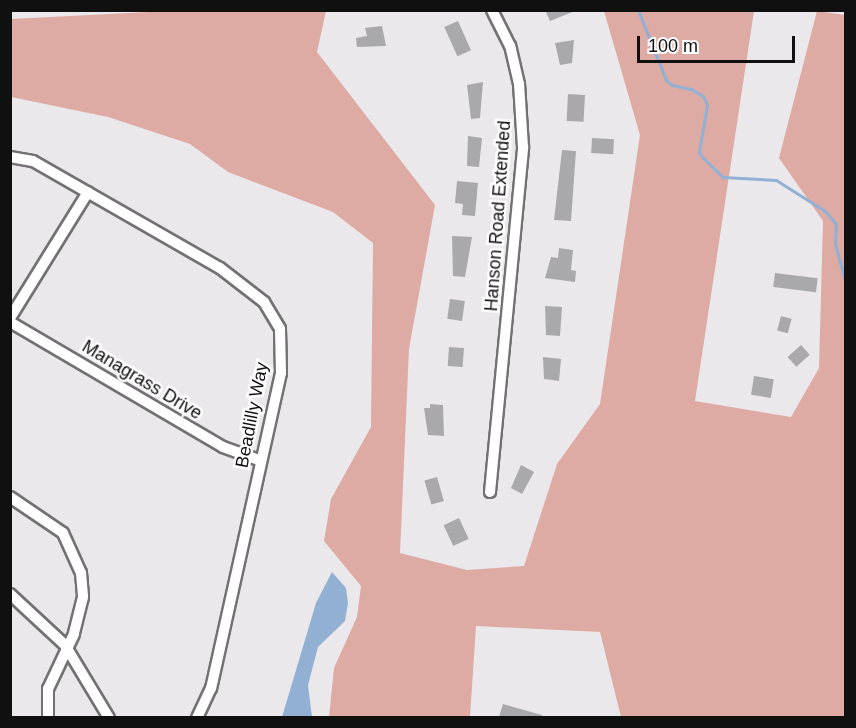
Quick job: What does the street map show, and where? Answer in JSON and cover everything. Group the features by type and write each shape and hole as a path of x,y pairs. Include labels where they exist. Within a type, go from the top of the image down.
{"street":[{"name":"Hanson Road Extended","path":"490,492 523,147 522,103 510,46 492,10"},
{"name":"Beadlilly Way","path":"10,157 33,161 220,268 264,302 280,329 281,373 259,460 211,688 197,717"},
{"path":"10,320 88,192"},
{"name":"Managrass Drive","path":"10,320 223,447 259,460"},
{"path":"10,497 63,533 75,554 83,597 74,634 65,645 48,688 48,717"},
{"path":"10,594 65,645 109,717"}],"shaded area":[{"path":"168,11 326,11 317,52 435,205 409,349 400,553 467,570 524,566 557,464 600,404 640,135 604,11 754,11 695,401 791,417 819,368 823,221 779,158 817,11 845,15 845,717 621,717 600,632 476,626 470,717 329,717 334,668 357,617 361,586 324,541 331,499 371,427 373,243 333,212 228,172 190,144 108,117 11,97 11,19"}],"water":[{"path":"332,572 346,588 348,603 345,621 318,647 308,685 312,717 282,717 316,603"}],"building":[{"path":"545,10 575,10 575,11 550,21"},
{"path":"458,21 471,50 457,56 444,27"},
{"path":"382,26 386,46 357,47 356,38 367,36 365,28"},
{"path":"574,40 572,63 560,65 555,43"},
{"path":"483,82 480,118 471,119 467,85"},
{"path":"568,94 585,95 584,122 567,121"},
{"path":"468,136 482,138 479,167 467,166"},
{"path":"592,138 614,139 613,154 591,153"},
{"path":"562,150 576,151 571,221 554,220"},
{"path":"457,181 478,183 475,216 462,215 463,204 455,203"},
{"path":"452,236 472,237 465,277 453,276"},
{"path":"559,248 573,250 571,270 576,271 575,282 545,278 551,257 558,258"},
{"path":"775,273 818,278 816,292 773,287"},
{"path":"450,299 465,301 462,321 447,319"},
{"path":"545,306 562,307 560,336 546,335"},
{"path":"781,316 792,319 788,333 777,330"},
{"path":"801,345 810,355 796,367 788,357"},
{"path":"449,347 464,348 463,367 448,366"},
{"path":"543,357 561,359 559,381 544,379"},
{"path":"754,376 774,379 771,398 751,395"},
{"path":"430,404 443,405 444,436 428,435 424,408 430,408"},
{"path":"521,465 534,472 522,494 511,488"},
{"path":"437,477 444,501 431,505 425,481"},
{"path":"459,518 469,539 453,546 444,525"},
{"path":"503,704 542,715 542,717 499,717"}],"waterway":[{"path":"638,10 666,80 672,85 691,89 703,96 707,105 699,152 703,158 723,177 776,180 825,211 836,224 835,244 846,284"}]}
